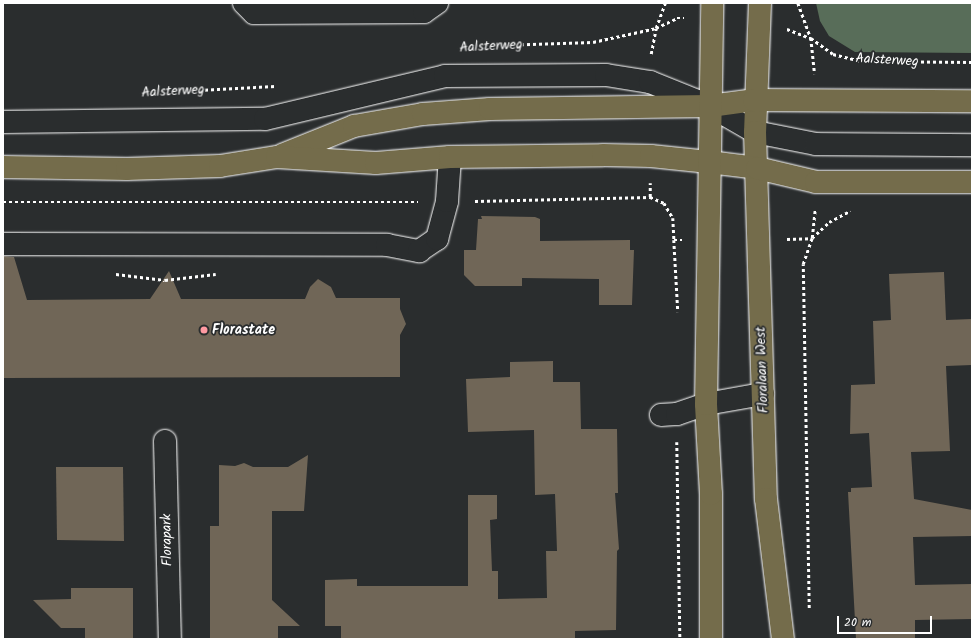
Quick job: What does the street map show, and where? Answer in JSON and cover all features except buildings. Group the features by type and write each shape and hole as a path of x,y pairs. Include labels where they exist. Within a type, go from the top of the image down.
{"main road":[{"name":"Floralaan West","path":"760,3 760,25 754,100 766,499 782,639"},
{"path":"711,639 711,494 706,404 712,12"},
{"name":"Aalsterweg","path":"277,157 354,126 423,114 490,109 710,106 754,100 972,101"},
{"name":"Aalsterweg","path":"3,168 127,170 220,166 277,157 376,163 450,157 651,156 757,168 816,182 972,182"}],"street":[{"path":"244,3 254,13 262,13 424,12 437,3"},
{"name":"Aalsterweg","path":"3,122 265,119 445,76 606,75 650,82 710,106 755,132 816,144 972,145"},
{"path":"3,244 387,245 419,251 437,239 447,201 450,157"},
{"path":"661,415 677,414 706,404 763,394"},
{"name":"Florapark","path":"165,441 170,639"}],"path":[{"path":"656,28 665,3"},
{"path":"798,3 811,38"},
{"name":"Aalsterweg","path":"466,47 593,42 656,28 677,18 712,12"},
{"name":"Aalsterweg","path":"760,25 782,27 811,38 833,54 860,61 972,62"},
{"name":"Aalsterweg","path":"194,90 282,86"},
{"path":"809,615 803,264 812,238"}],"green space":[{"path":"816,3 972,3 972,53 855,52 829,36 820,21"}],"place":[{"name":"Florastate","path":"204,330"}]}
